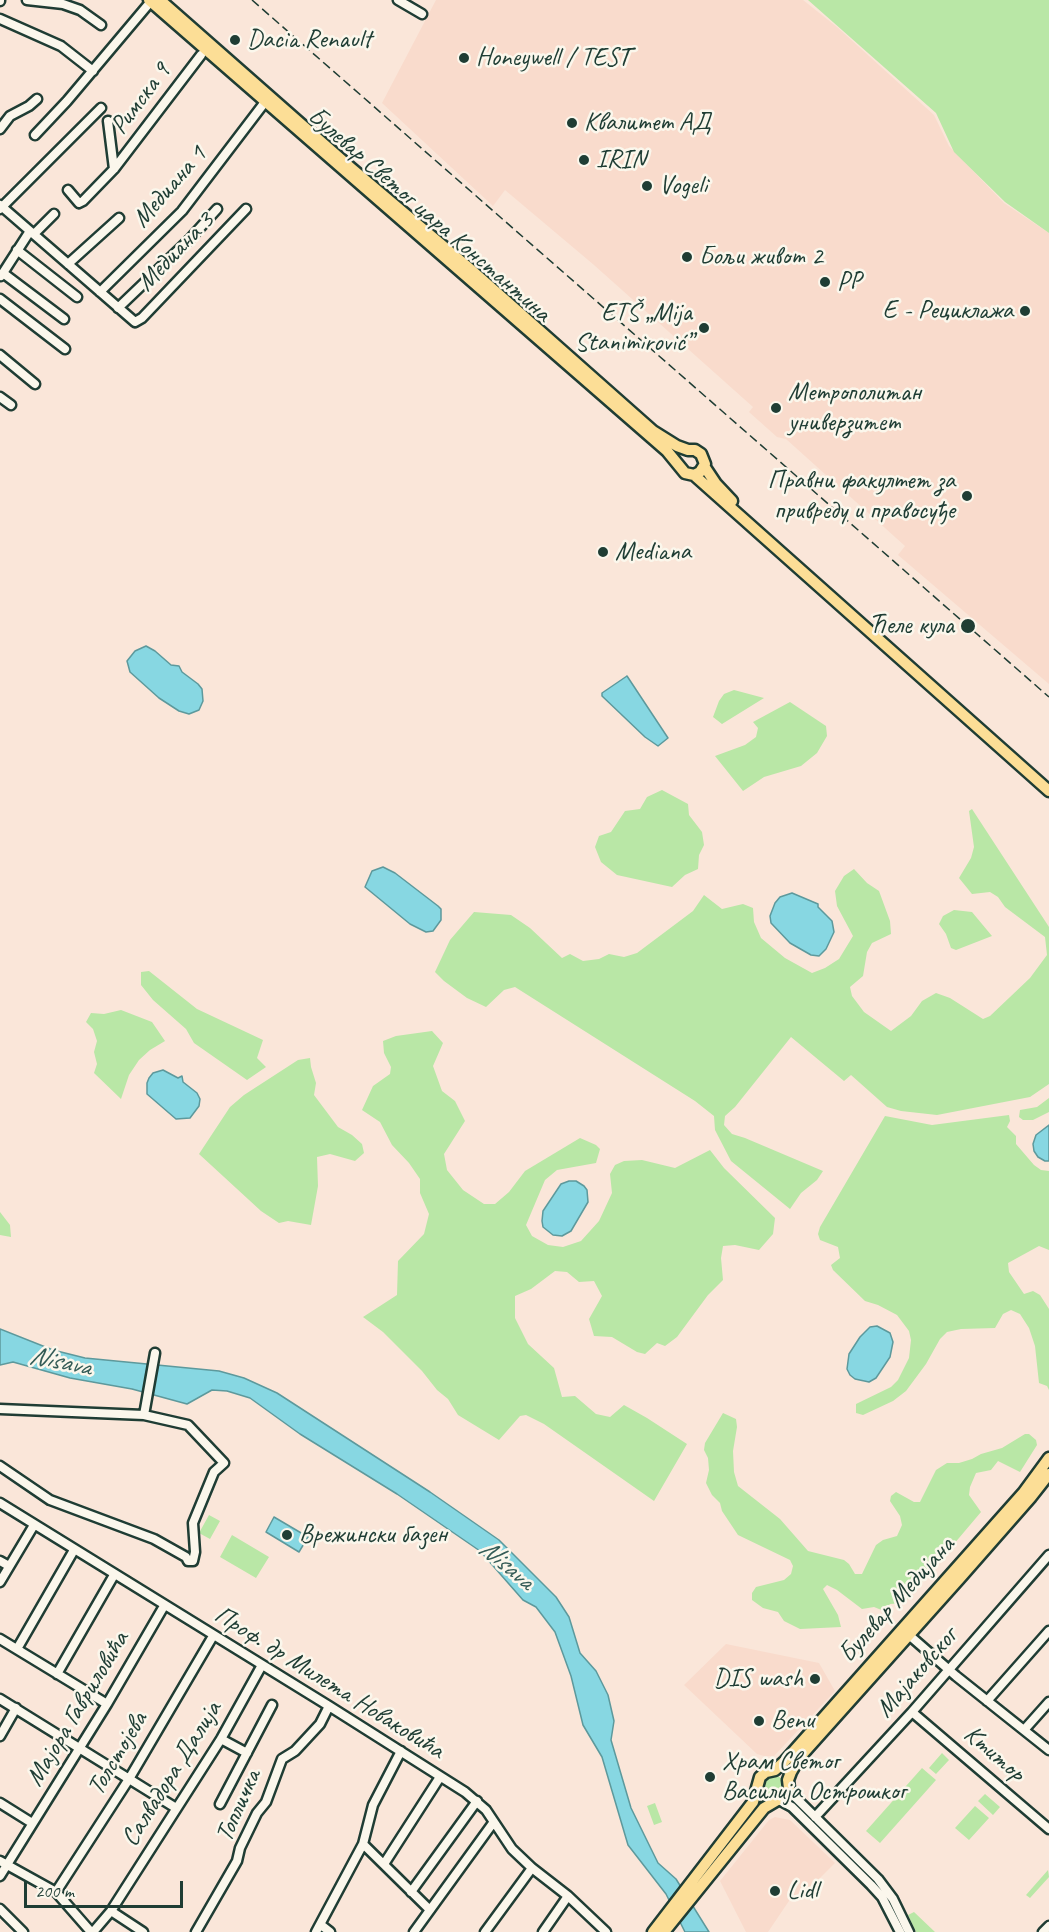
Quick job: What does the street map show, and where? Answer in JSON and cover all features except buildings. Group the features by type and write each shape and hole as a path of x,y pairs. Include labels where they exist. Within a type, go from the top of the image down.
{"main road":[{"name":"Булевар Светог цара Константина","path":"160,0 469,268 652,431 688,450"},
{"name":"Булевар Светог цара Константина","path":"148,3 667,451 679,464"},
{"path":"694,475 700,472 705,461 695,450 688,450 682,454 679,464 685,473 694,475 1049,791"},
{"path":"704,466 724,494 1049,782"},
{"name":"Булевар Медијана","path":"709,1867 753,1802 763,1774 775,1770 1008,1509 1049,1458"},
{"name":"Булевар Медијана","path":"658,1931 709,1867 764,1808 786,1795 799,1758 1049,1474"},
{"path":"775,1770 783,1773 789,1784"},
{"path":"758,1787 761,1796 770,1801 777,1801"}],"street":[{"path":"27,0 63,4 80,10 101,25"},
{"path":"398,0 422,14"},
{"path":"35,135 93,71 148,3"},
{"path":"0,19 61,46 93,71"},
{"name":"Римска 9","path":"68,190 76,201 81,203 114,168 201,55"},
{"path":"0,129 10,116 37,99"},
{"name":"Медиана 1","path":"100,292 182,211 265,102"},
{"path":"101,108 1,207 118,308 189,240 217,209"},
{"name":"Римска 9","path":"108,121 114,168"},
{"name":"Медиана 3","path":"118,308 135,322 142,318 246,209"},
{"path":"54,214 17,250 1,275 64,319"},
{"path":"68,264 119,218"},
{"path":"17,250 77,297"},
{"path":"0,299 65,349"},
{"path":"0,355 35,384"},
{"path":"0,396 11,405"},
{"path":"144,1415 155,1353"},
{"path":"0,1408 144,1415 188,1425 224,1463 214,1472 193,1523 193,1561 188,1561 186,1557 154,1539 50,1500 0,1466"},
{"name":"Проф. др Милета Новаковића","path":"0,1503 401,1751 477,1802 486,1810 512,1849 568,1896 605,1932"},
{"path":"0,1582 34,1525"},
{"path":"17,1649 74,1550"},
{"name":"Мајаковског","path":"815,1817 912,1712 1049,1555"},
{"path":"0,1560 9,1566"},
{"path":"57,1674 114,1575"},
{"name":"Мајора Гавриловића","path":"0,1876 4,1862 80,1748 164,1606"},
{"path":"987,1701 1049,1631"},
{"path":"909,1635 1049,1750"},
{"name":"Толстојева","path":"56,1892 129,1779 213,1636"},
{"path":"0,1638 107,1704"},
{"name":"Салвадора Далија","path":"92,1932 111,1911 177,1808 221,1738 262,1665"},
{"path":"0,1699 177,1808"},
{"path":"1024,1730 1049,1702"},
{"path":"220,1804 272,1705"},
{"name":"Топличка","path":"196,1932 237,1861 240,1848 257,1813 266,1802 282,1759 295,1751 320,1724 329,1706"},
{"path":"0,1736 16,1708"},
{"name":"Ктитор","path":"912,1712 1049,1829"},
{"path":"221,1738 247,1753"},
{"path":"330,1932 319,1929 363,1844 373,1805 401,1751"},
{"path":"384,1864 440,1777"},
{"path":"789,1784 795,1797 878,1879 893,1899 909,1932"},
{"path":"777,1801 792,1807 872,1885 882,1897 900,1932"},
{"path":"411,1892 477,1802"},
{"path":"0,1803 32,1823"},
{"path":"414,1932 493,1823"},
{"path":"363,1844 430,1910"},
{"path":"4,1862 56,1892 92,1932"},
{"path":"485,1932 532,1868"},
{"path":"543,1932 568,1896"},
{"path":"0,1909 23,1932"},
{"path":"111,1911 141,1931"},
{"path":"1043,1932 1049,1926"}],"shaded area":[{"path":"436,0 803,0 837,27 934,115 949,146 1004,203 1049,233 1049,684 898,555 905,546 786,439 777,437 749,412 753,407 594,265 505,190 493,206 382,103"},
{"path":"726,1644 819,1663 835,1691 774,1756 757,1754 684,1685"},
{"path":"775,1817 790,1820 835,1863 798,1900 793,1895 768,1932 746,1932 720,1881 769,1820"}],"green space":[{"path":"808,0 1049,0 1049,233 1005,202 954,152 936,113"},
{"path":"734,690 764,698 722,724 713,717 724,694"},
{"path":"790,702 826,726 827,736 817,753 801,766 764,777 743,791 715,756 745,745 756,737 758,728 753,722"},
{"path":"662,790 688,804 689,815 702,832 704,845 699,855 698,869 685,875 672,887 617,875 601,862 595,847 599,836 611,832 625,811 640,809 647,797"},
{"path":"972,809 1049,927 1049,1084 1030,1097 937,1115 901,1111 887,1107 851,1075 844,1081 791,1037 735,1107 725,1116 724,1125 732,1134 823,1171 817,1180 801,1193 790,1209 731,1161 715,1130 714,1116 695,1101 515,987 504,990 486,1007 467,998 435,972 450,940 474,912 511,915 530,928 562,958 570,954 583,961 599,959 609,954 624,957 637,953 693,911 704,895 722,909 743,904 753,908 754,922 761,938 785,958 812,973 839,959 853,936 837,906 835,891 844,876 854,869 867,883 879,891 890,921 891,934 872,943 867,952 863,976 850,987 852,996 864,1012 891,1031 911,1016 922,1001 936,993 950,998 983,1019 990,1016 1030,978 1047,955 1045,937 1005,907 998,897 990,892 972,894 959,878 971,858 974,847 969,811"},
{"path":"954,910 972,912 992,936 956,950 951,948 939,924 943,916"},
{"path":"149,971 197,1009 263,1040 257,1058 266,1067 247,1080 194,1043 186,1029 153,1000 141,985 141,972"},
{"path":"121,1010 152,1022 165,1041 139,1060 129,1075 121,1099 94,1073 97,1064 94,1052 97,1041 93,1029 86,1022 91,1013 104,1014"},
{"path":"432,1031 443,1043 433,1066 442,1091 455,1101 465,1121 444,1154 447,1170 463,1190 484,1204 495,1204 509,1192 525,1171 580,1138 600,1149 596,1163 557,1170 545,1180 526,1225 532,1236 548,1245 563,1247 581,1241 599,1221 612,1193 610,1174 615,1165 624,1161 642,1160 675,1168 710,1150 724,1168 775,1218 773,1234 759,1250 735,1245 723,1246 721,1258 723,1280 708,1295 677,1337 665,1346 657,1343 645,1354 637,1352 612,1337 594,1336 589,1319 602,1296 594,1281 579,1282 567,1272 555,1271 531,1289 515,1296 515,1318 528,1344 554,1368 562,1397 575,1396 596,1414 610,1417 624,1405 687,1444 654,1501 544,1424 526,1415 520,1416 499,1440 458,1415 448,1399 437,1390 422,1371 383,1332 363,1317 397,1295 398,1261 424,1234 429,1214 420,1193 420,1179 392,1145 380,1122 362,1110 373,1086 390,1074 391,1067 384,1053 383,1041 396,1036"},
{"path":"310,1058 316,1083 314,1095 338,1127 362,1144 364,1153 355,1161 330,1154 317,1157 318,1186 311,1225 288,1221 279,1223 261,1211 199,1154 230,1107 244,1095 298,1060"},
{"path":"1049,1098 1049,1112 1033,1120 1023,1120 1019,1117 1020,1110 1037,1107"},
{"path":"1009,1115 1010,1121 1007,1127 1016,1136 1016,1144 1034,1165 1041,1170 1049,1171 1049,1250 1039,1246 1008,1263 1009,1272 1024,1294 1033,1291 1040,1295 1049,1309 1049,1390 1047,1386 1039,1383 1035,1346 1029,1328 1020,1314 1011,1310 1003,1314 995,1328 961,1329 947,1332 906,1391 893,1401 863,1415 856,1413 856,1404 891,1387 898,1380 909,1358 911,1340 909,1331 897,1315 865,1301 833,1270 831,1265 840,1258 838,1247 820,1240 818,1234 820,1227 885,1116 932,1125"},
{"path":"0,1212 10,1225 11,1237 0,1235"},
{"path":"723,1413 736,1419 733,1451 734,1472 738,1486 780,1519 808,1551 844,1560 855,1574 862,1574 876,1545 883,1540 897,1536 902,1525 900,1516 890,1501 891,1496 896,1492 914,1502 920,1502 936,1470 947,1463 959,1463 1002,1448 1025,1434 1029,1434 1036,1440 1037,1445 1020,1472 998,1461 991,1470 976,1473 969,1495 981,1512 904,1603 890,1604 884,1611 874,1607 862,1609 827,1585 823,1589 838,1615 841,1627 800,1629 784,1621 778,1612 763,1608 752,1600 752,1593 756,1587 784,1580 791,1574 793,1566 790,1560 738,1535 706,1483 709,1470 708,1458 704,1450 705,1443"},
{"path":"209,1515 220,1521 210,1539 199,1533"},
{"path":"232,1535 269,1557 256,1578 220,1557"},
{"path":"942,1753 949,1760 936,1774 929,1768"},
{"path":"922,1768 936,1780 880,1843 866,1831"},
{"path":"773,1775 781,1778 784,1786 781,1794 773,1797 765,1794 762,1786 765,1778"},
{"path":"985,1794 1000,1807 993,1815 978,1801"},
{"path":"655,1803 662,1822 654,1825 647,1806"},
{"path":"975,1806 989,1818 969,1840 955,1828"},
{"path":"1048,1870 1049,1877 1030,1898 1026,1895"},
{"path":"914,1912 935,1932 916,1932 908,1915"}],"water":[{"path":"146,646 171,665 179,666 182,672 198,684 202,689 203,701 199,710 189,714 179,711 159,698 130,672 127,661 135,651"},
{"path":"627,676 668,738 658,746 645,737 602,696 602,693"},
{"path":"383,867 395,873 441,909 441,920 433,931 426,932 410,924 365,887 372,871"},
{"path":"792,893 818,904 818,907 832,921 834,932 826,949 819,956 811,955 790,943 771,923 770,916 775,903 780,897"},
{"path":"163,1070 178,1078 182,1076 183,1082 197,1093 200,1099 199,1106 190,1118 176,1119 147,1094 149,1078 153,1073"},
{"path":"1049,1125 1049,1161 1045,1161 1038,1157 1033,1144 1036,1135"},
{"path":"576,1181 584,1186 587,1190 588,1202 571,1231 562,1236 553,1235 543,1227 543,1211 561,1184"},
{"path":"877,1326 890,1333 893,1342 890,1357 876,1378 869,1382 855,1379 847,1369 849,1354 870,1327"},
{"name":"Nisava","path":"0,1329 53,1350 85,1358 219,1371 244,1378 277,1393 430,1492 499,1540 556,1597 569,1617 580,1653 596,1671 608,1695 614,1721 611,1740 631,1808 658,1863 676,1879 709,1932 685,1932 666,1894 628,1845 602,1757 583,1725 571,1676 555,1632 536,1607 523,1600 480,1551 397,1494 300,1434 250,1398 227,1391 212,1390 187,1404 132,1389 70,1378 13,1362 0,1365"},
{"name":"Врежински базен","path":"274,1517 308,1537 299,1552 266,1532"}],"railway":[{"path":"252,0 1049,697"}],"place":[{"name":"Dacia Renault","path":"235,40"},
{"name":"Honeywell / TEST","path":"464,58"},
{"name":"Квалитет АД","path":"572,123"},
{"name":"IRIN","path":"584,160"},
{"name":"Vogeli","path":"647,186"},
{"name":"Бољи живот 2","path":"687,257"},
{"name":"PP","path":"825,282"},
{"name":"Е - Рециклажа","path":"1025,311"},
{"name":"ETŠ „Mija Stanimirović”","path":"704,328"},
{"name":"Метрополитан универзитет","path":"776,408"},
{"name":"Правни факултет за привреду и правосуђе","path":"967,496"},
{"name":"Mediana","path":"603,552"},
{"name":"Ћеле кула","path":"968,626"},
{"name":"Врежински базен","path":"287,1535"},
{"name":"DIS wash","path":"815,1679"},
{"name":"Benu","path":"759,1721"},
{"name":"Храм Светог Василија Острошког","path":"710,1777"},
{"name":"Lidl","path":"775,1891"}]}
